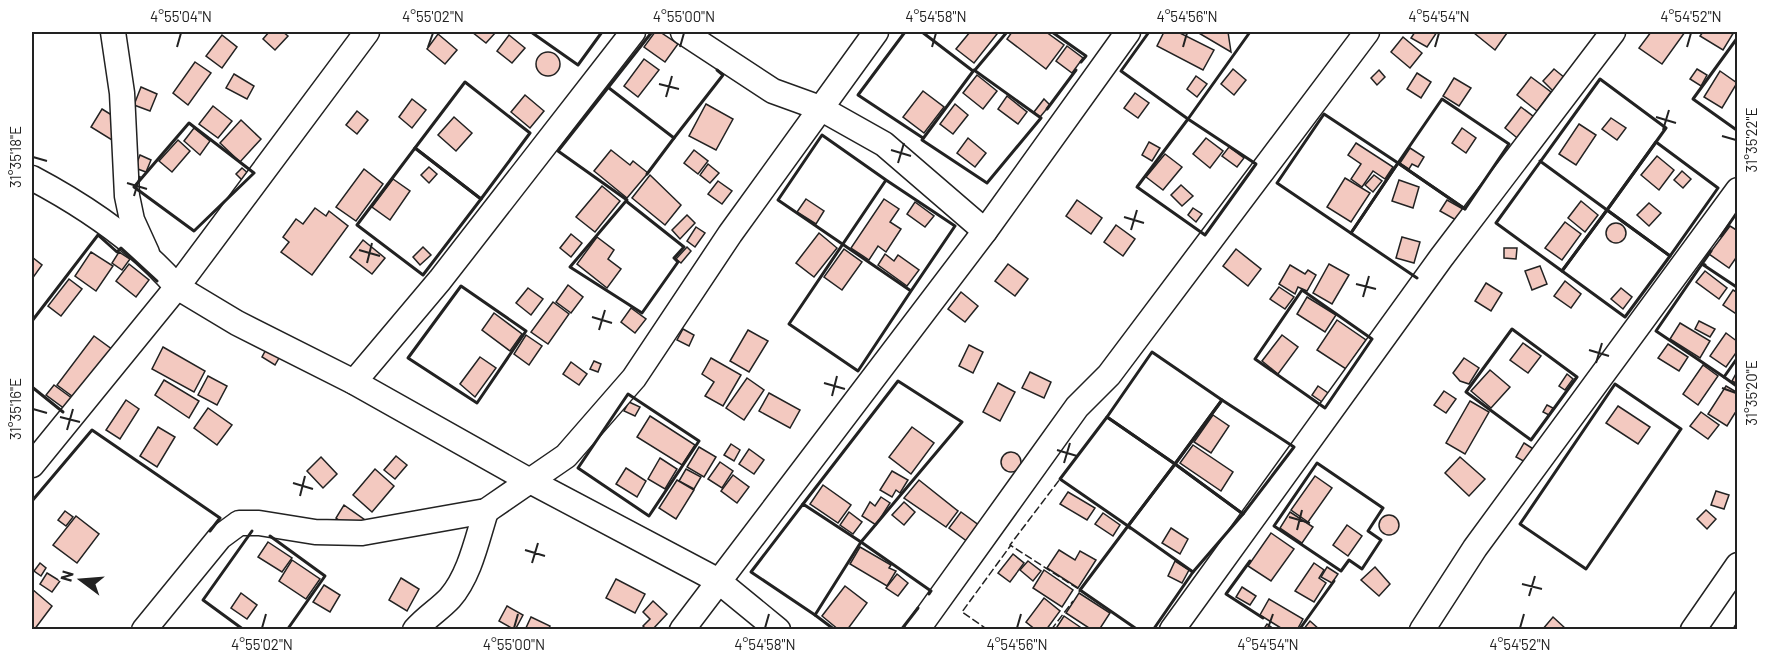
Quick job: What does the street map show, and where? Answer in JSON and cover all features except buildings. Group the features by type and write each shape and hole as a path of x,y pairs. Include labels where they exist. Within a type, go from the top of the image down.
{"street":[{"path":"113,32 122,93 127,196 132,220 147,253"},
{"path":"32,465 177,287 367,32"},
{"path":"354,382 440,280 633,32"},
{"path":"683,32 773,91 820,108 884,144 985,231"},
{"path":"144,630 220,537 239,523 259,523 315,532 362,533 486,511 566,456 634,378 730,234 876,32"},
{"path":"682,630 717,580 985,231 1128,32"},
{"path":"917,630 1077,407 1109,375 1367,32"},
{"path":"1172,630 1441,258 1613,32"},
{"path":"32,178 92,212 118,234 147,253 177,287 237,322 354,382 530,481 717,580 778,630"},
{"path":"1422,630 1475,548 1737,190"},
{"path":"415,630 428,615 448,600 461,584 486,511"},
{"path":"1693,630 1737,565"}],"fence":[{"path":"1060,479 1128,526 1080,590 1010,545 1060,479"},
{"path":"988,630 962,612 1011,545"},
{"path":"1079,592 1080,590 1138,630"},
{"path":"1051,630 1073,601"}],"wall":[{"path":"531,32 578,65 602,32"},
{"path":"627,200 558,151 652,32"},
{"path":"905,32 858,95 923,138"},
{"path":"922,32 973,71"},
{"path":"975,70 1007,32"},
{"path":"1052,32 1086,56 1081,62"},
{"path":"1149,32 1121,71 1188,119 1250,32"},
{"path":"1738,37 1693,99 1738,131"},
{"path":"609,88 674,138 723,75 717,70"},
{"path":"974,70 1041,118 987,183 922,140 974,70"},
{"path":"1047,109 1076,70"},
{"path":"1540,161 1607,210 1562,271 1496,223 1600,79 1666,128 1607,210 1540,161"},
{"path":"465,82 530,133 481,199 415,148 465,82"},
{"path":"1442,99 1509,144 1465,209 1398,163 1442,99"},
{"path":"1351,233 1398,163 1324,114 1277,183 1417,278"},
{"path":"1188,119 1256,164 1205,235 1137,187 1188,119"},
{"path":"189,123 254,173 194,231 134,187 189,123"},
{"path":"886,180 822,135 778,200 911,291 955,226 886,180 789,324 858,371 911,291"},
{"path":"647,174 674,138"},
{"path":"1656,142 1718,188 1670,256 1607,210 1656,142"},
{"path":"415,148 481,199 423,275 357,225 415,148"},
{"path":"1351,233 1398,163 1465,209"},
{"path":"626,201 684,247 674,258 678,262 642,313 570,267 626,201"},
{"path":"1607,210 1670,256 1625,317 1562,271 1607,210"},
{"path":"1721,236 1738,211"},
{"path":"32,321 98,235 117,252 121,248 157,281"},
{"path":"1705,265 1702,264 1711,251"},
{"path":"1738,288 1702,264 1656,331 1724,377 1738,357"},
{"path":"461,286 526,331 477,403 408,358 461,286"},
{"path":"1302,290 1372,339 1325,408 1255,359 1302,290"},
{"path":"1512,329 1577,377 1531,440 1466,392 1512,329"},
{"path":"1152,352 1222,400 1175,464 1107,417 1152,352"},
{"path":"1724,377 1738,387"},
{"path":"803,504 898,381 962,422 861,542 931,591 929,594"},
{"path":"1615,384 1681,429 1586,569 1520,524 1615,384"},
{"path":"32,387 63,412"},
{"path":"628,394 699,441 649,516 578,468 628,394"},
{"path":"1222,400 1294,447 1243,514 1175,464 1222,400"},
{"path":"1107,417 1175,464 1128,526 1060,479 1107,417"},
{"path":"32,501 92,430 220,518 210,531"},
{"path":"1317,463 1383,508 1368,531 1381,540 1362,569 1349,560 1341,571 1274,526 1317,463"},
{"path":"1175,464 1243,514 1193,572 1128,526 1175,464"},
{"path":"803,504 861,542 815,615 751,572 803,504"},
{"path":"1130,528 1128,526 1080,590 1138,630"},
{"path":"244,630 203,600 252,531"},
{"path":"270,536 325,576 287,630"},
{"path":"1250,561 1226,594 1263,618"},
{"path":"1153,630 1193,572 1191,571"},
{"path":"1299,630 1334,581"},
{"path":"901,630 918,608"},
{"path":"815,615 835,630"},
{"path":"1738,623 1735,627 1738,629"}]}
